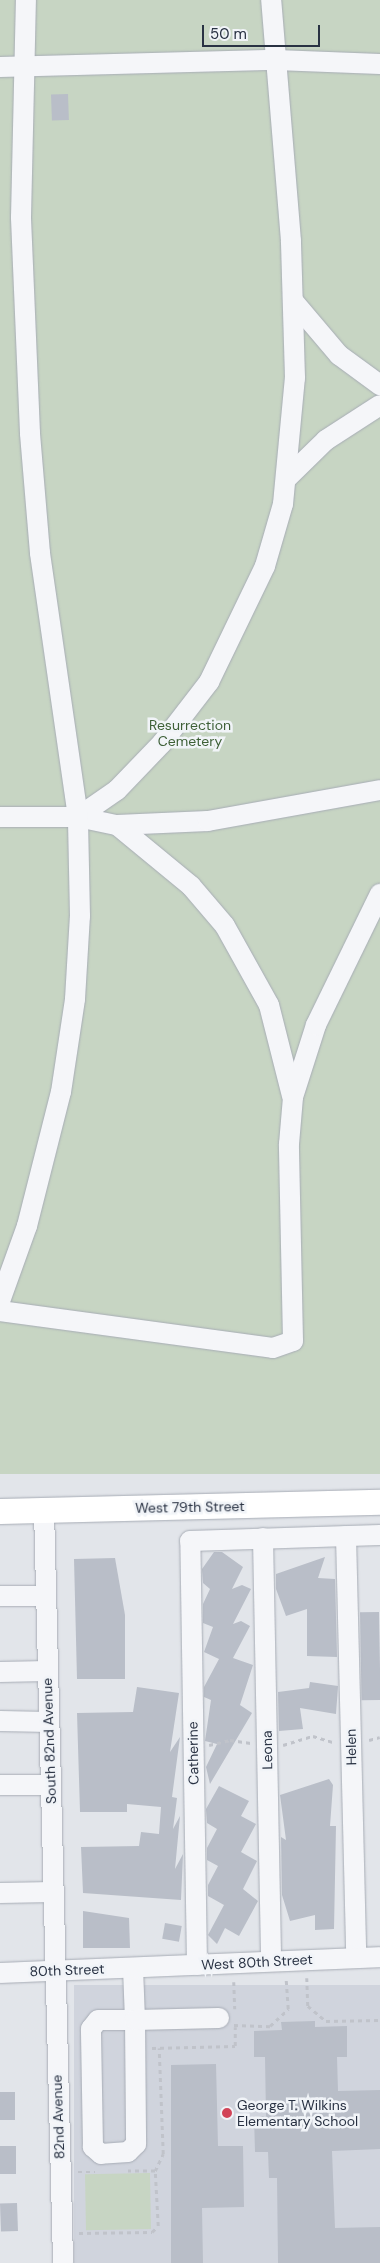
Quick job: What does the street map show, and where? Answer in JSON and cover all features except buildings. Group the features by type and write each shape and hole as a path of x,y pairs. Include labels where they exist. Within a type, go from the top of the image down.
{"main road":[{"name":"West 79th Street","path":"0,1511 380,1502"}],"street":[{"path":"0,1301 27,1226 61,1092 75,999 78,817 40,552 22,308 26,0"},
{"path":"78,817 117,790 162,743 209,682 242,621 265,566 286,479 295,378 294,302 271,0"},
{"path":"0,67 276,60 380,64"},
{"path":"294,302 339,355 380,385"},
{"path":"286,479 326,440 380,405"},
{"path":"0,817 78,817 117,825 208,822 380,790"},
{"path":"117,825 191,886 225,926 269,1004 293,1097"},
{"path":"0,1311 273,1348 293,1341 289,1144 293,1097 316,1025 380,894"},
{"name":"South 82nd Avenue","path":"44,1510 54,1971"},
{"path":"263,1538 380,1535"},
{"name":"Helen","path":"346,1536 356,1958"},
{"name":"Catherine","path":"197,1965 190,1541 263,1538"},
{"name":"Leona","path":"263,1538 271,1961"},
{"path":"0,1596 46,1596"},
{"path":"0,1672 47,1671"},
{"path":"0,1722 49,1722"},
{"path":"0,1785 51,1785"},
{"path":"0,1893 53,1892"},
{"name":"West 80th Street","path":"133,1968 380,1957"},
{"path":"133,1968 136,2020 136,2144 128,2152 101,2154 93,2147 91,2029 98,2020 136,2020 227,2022"},
{"name":"80th Street","path":"0,1973 133,1968"},
{"name":"82nd Avenue","path":"54,1971 63,2263"}],"path":[{"path":"193,1749 230,1740 278,1747 313,1736 351,1744 380,1736"},
{"path":"307,1978 308,2006 326,2021 380,2020"},
{"path":"227,2022 270,2026 288,2009 286,1979"},
{"path":"75,2233 152,2232 158,2226 155,2171 163,2154 160,2048"},
{"path":"122,2171 155,2171"},
{"path":"74,2172 103,2172"}],"shaded area":[{"name":"George T. Wilkins Elementary School","path":"74,1985 380,1985 380,2263 74,2263"}],"green space":[{"name":"Resurrection Cemetery","path":"0,0 380,0 380,1474 0,1474"},
{"path":"150,2173 151,2229 86,2230 85,2174"}],"place":[{"name":"George T. Wilkins Elementary School","path":"227,2113"}]}
